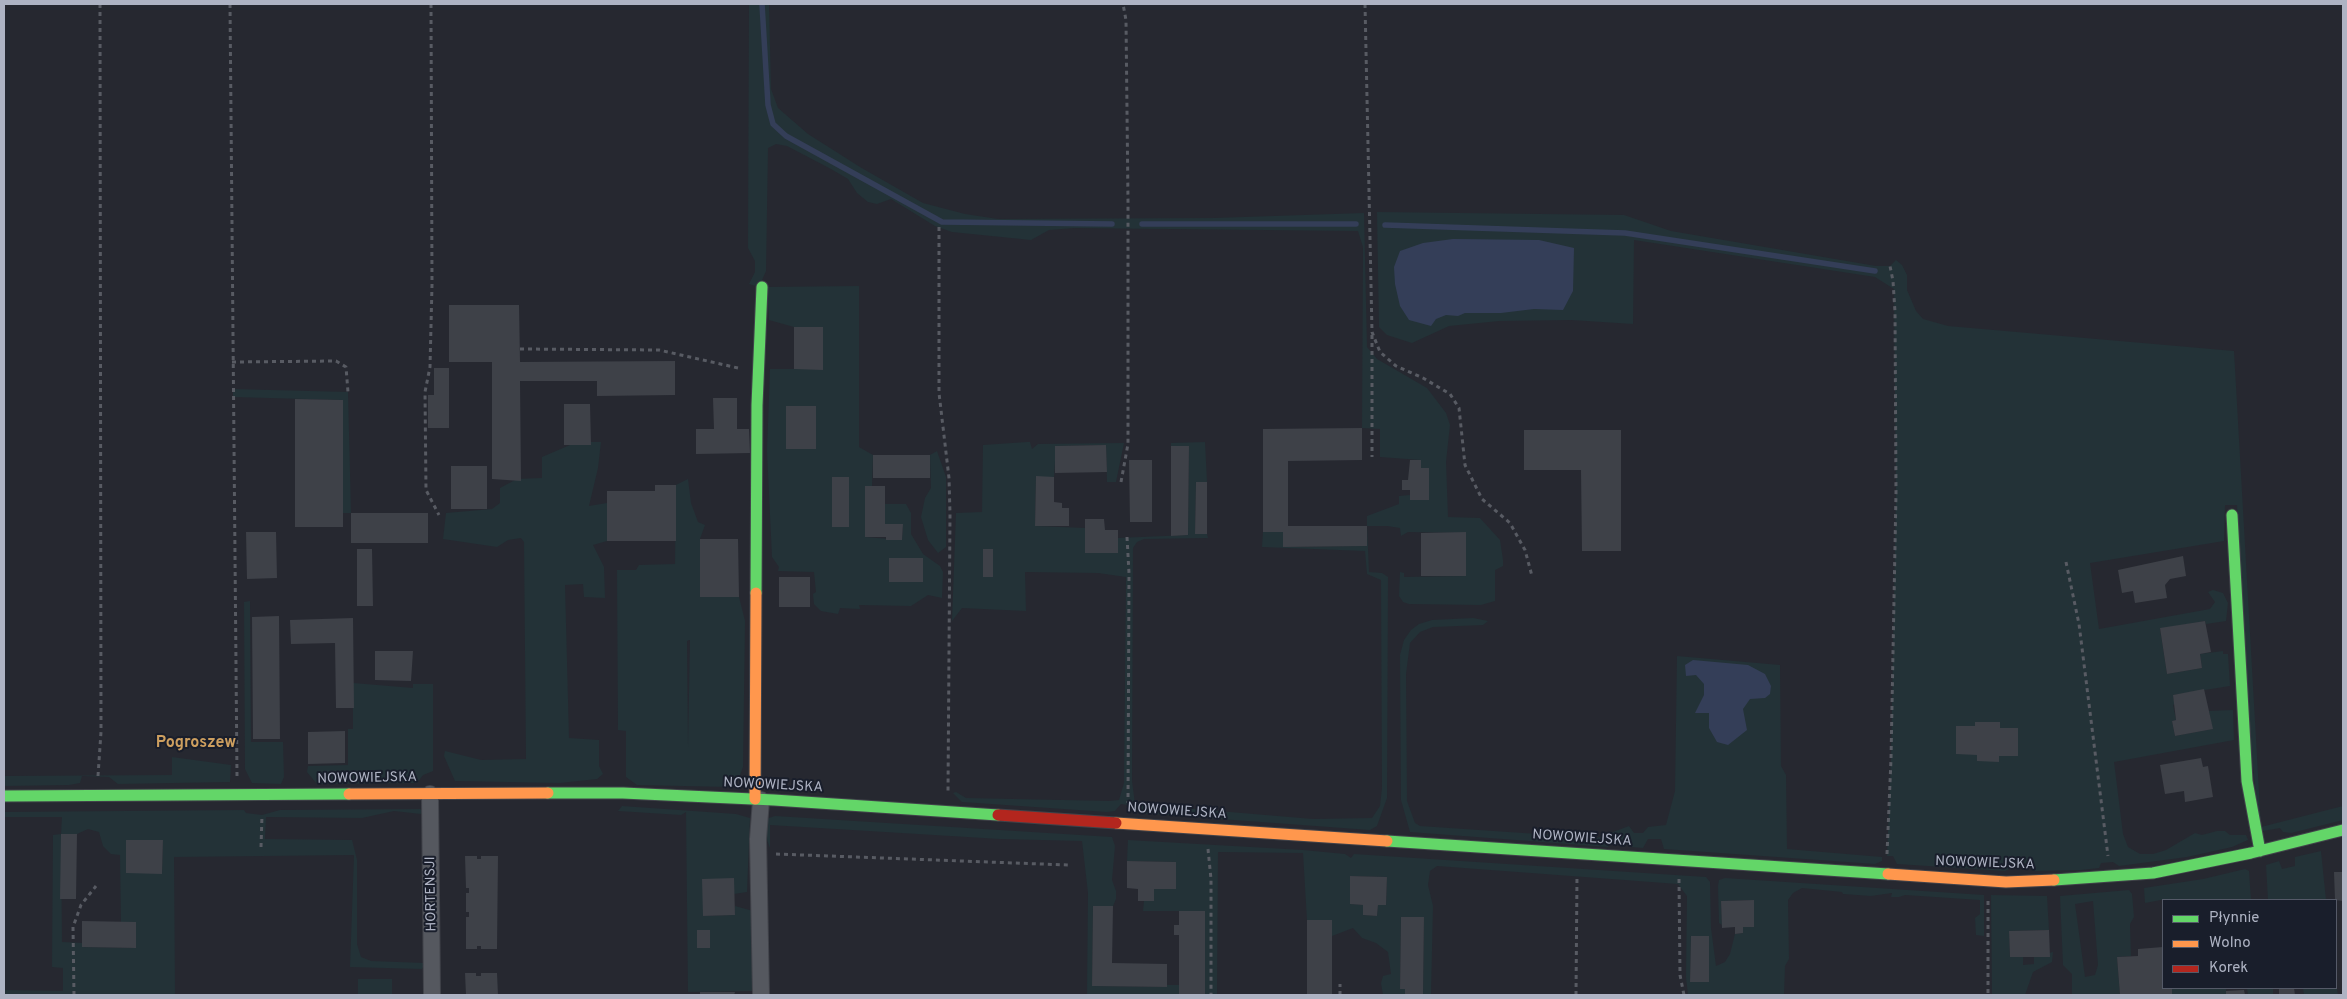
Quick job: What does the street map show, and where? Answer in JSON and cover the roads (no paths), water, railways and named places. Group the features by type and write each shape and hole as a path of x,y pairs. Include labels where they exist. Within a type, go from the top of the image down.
{"street":[{"path":"760,995 758,854 759,373 762,287"},
{"path":"2232,515 2247,781 2260,851"},
{"name":"NOWOWIEJSKA","path":"4,796 623,793 947,812 1988,880 2079,880 2153,873 2260,851 2343,830"},
{"name":"HORTENSJI","path":"430,794 432,995"}],"water":[{"path":"1453,239 1539,240 1574,248 1573,291 1563,310 1534,309 1501,313 1465,313 1458,316 1446,315 1436,319 1431,326 1409,320 1400,306 1395,284 1394,267 1400,251 1423,243"},
{"path":"1693,660 1748,665 1765,674 1771,686 1770,694 1765,698 1750,699 1743,709 1747,730 1728,745 1717,742 1709,728 1709,713 1695,713 1704,695 1704,684 1696,675 1686,676 1685,665"}],"waterway":[{"path":"762,4 768,105 773,124 786,136 942,222 1112,224"},
{"path":"1142,224 1356,224"},
{"path":"1385,225 1625,233 1875,271"}],"district":[{"name":"Pogroszew","path":"196,744"}]}
